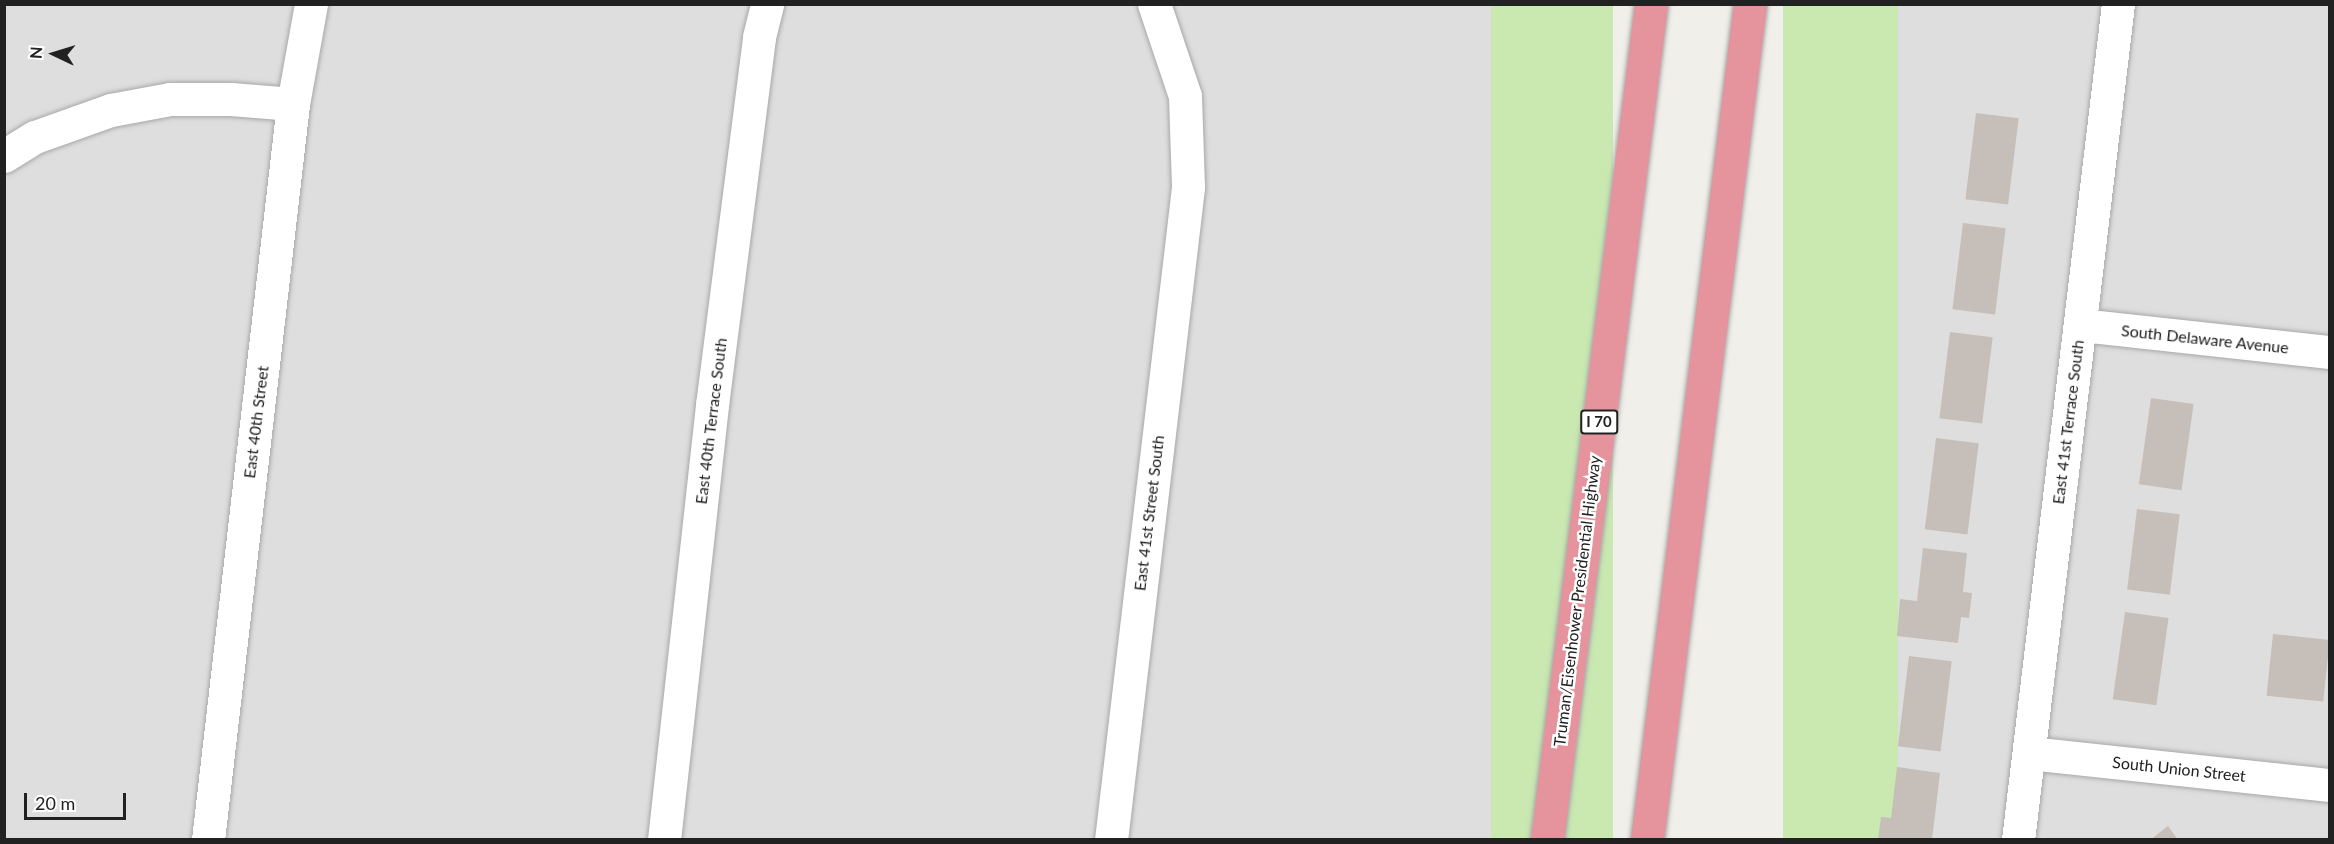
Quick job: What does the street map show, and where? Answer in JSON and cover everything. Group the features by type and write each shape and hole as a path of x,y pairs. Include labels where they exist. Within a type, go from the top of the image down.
{"highway":[{"name":"Truman/Eisenhower Presidential Highway","path":"1547,840 1651,4"},
{"path":"1647,840 1750,4"}],"street":[{"name":"East 40th Street","path":"208,840 293,104 311,4"},
{"name":"East 40th Terrace South","path":"664,840 712,405 759,37 767,4"},
{"name":"East 41st Street South","path":"1111,840 1188,187 1185,96 1154,4"},
{"name":"East 41st Terrace South","path":"2018,840 2118,4"},
{"path":"4,156 35,137 121,108 170,99 231,99 293,104"},
{"name":"South Delaware Avenue","path":"2080,325 2330,352"},
{"name":"South Union Street","path":"2029,753 2330,785"}],"shaded area":[{"path":"5,5 1491,5 1491,840 5,840"},
{"path":"1898,5 2329,5 2329,839 1792,840"}],"green space":[{"path":"1491,5 1613,5 1613,840 1491,840"},
{"path":"1783,5 1898,5 1898,840 1783,840"}],"building":[{"path":"1976,113 2019,118 2008,205 1965,199"},
{"path":"1963,223 2006,228 1995,315 1952,309"},
{"path":"1950,332 1993,337 1982,424 1939,418"},
{"path":"2151,398 2194,404 2181,490 2139,484"},
{"path":"1936,438 1979,443 1967,535 1925,529"},
{"path":"2137,509 2180,514 2170,595 2127,589"},
{"path":"1923,548 1967,553 1963,592 1972,593 1969,618 1961,617 1958,643 1897,636 1900,599 1917,601"},
{"path":"2125,612 2169,618 2156,705 2113,699"},
{"path":"2273,634 2330,640 2323,702 2267,696"},
{"path":"1909,656 1952,661 1941,752 1898,746"},
{"path":"1897,767 1940,773 1932,840 1878,840 1881,817 1891,818"},
{"path":"2168,826 2178,840 2150,840"}]}
